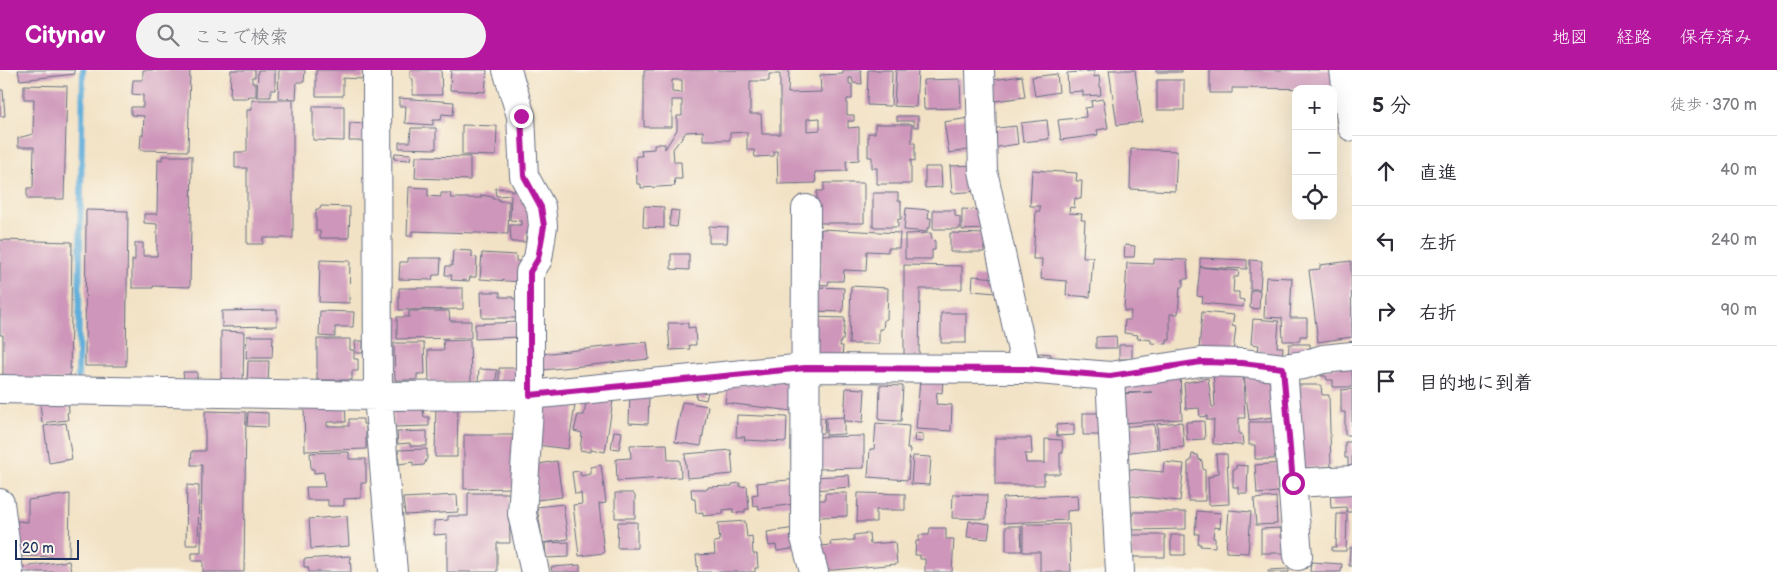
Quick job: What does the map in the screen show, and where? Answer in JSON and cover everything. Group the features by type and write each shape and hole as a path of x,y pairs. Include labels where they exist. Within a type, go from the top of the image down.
{"street":[{"path":"377,70 378,396 393,572"},
{"path":"507,70 521,116 524,176 541,207 544,226 538,259 530,272 530,395 522,514 535,572"},
{"path":"980,70 983,171 1026,369"},
{"path":"1344,70 1352,127"},
{"path":"806,209 805,538 814,572"},
{"path":"0,389 378,396 530,395 805,368 1026,369 1110,376 1201,362 1242,363 1283,368 1304,365 1323,359 1352,356"},
{"path":"1283,368 1298,556"},
{"path":"1110,376 1120,572"},
{"path":"1293,483 1352,480"},
{"path":"0,503 9,572"}],"building":[{"path":"18,70 74,70 75,74 20,80"},
{"path":"143,70 190,70 188,151 140,150 144,116 131,115 131,107 143,107 143,95 132,94 133,80 143,80"},
{"path":"231,70 255,70 255,77 252,77 252,83 256,83 256,96 230,98"},
{"path":"258,70 275,70 275,90 271,90 271,97 257,97"},
{"path":"279,70 305,70 304,82 297,82 296,99 278,98"},
{"path":"316,70 363,70 363,79 343,78 343,96 316,96"},
{"path":"410,70 441,70 442,95 413,95 413,79 410,78"},
{"path":"451,70 487,70 485,92 450,90"},
{"path":"644,70 789,70 788,93 821,92 820,75 843,74 843,70 861,70 862,84 853,83 852,78 849,78 849,84 852,84 852,99 847,99 847,115 854,115 854,121 848,121 848,128 859,127 859,160 846,161 847,171 815,172 816,183 778,184 777,151 774,151 774,156 755,157 754,150 747,150 747,132 730,133 730,140 703,140 703,131 686,132 673,149 674,162 681,162 682,179 674,179 675,186 641,188 641,184 637,184 636,156 642,156 641,150 654,149 654,144 665,144 665,149 677,130 677,116 682,116 682,100 672,100 672,127 644,127","holes":["769,74 780,74 780,134 762,134 761,114 750,114 750,81 769,81","672,80 682,80 682,93 672,92","820,118 820,130 807,131 807,119"]},
{"path":"868,70 892,70 891,106 867,105"},
{"path":"896,70 918,70 916,107 894,106"},
{"path":"1109,70 1135,70 1142,122 1117,125"},
{"path":"1156,70 1182,70 1182,72 1156,72"},
{"path":"1210,70 1333,70 1333,85 1292,85 1292,89 1232,88 1232,93 1210,93"},
{"path":"1094,71 1094,77 1099,76 1101,95 1083,96 1083,91 1068,92 1067,73"},
{"path":"1057,74 1059,92 1035,96 1032,77"},
{"path":"1022,76 1025,97 995,101 992,80"},
{"path":"960,79 961,108 924,109 923,80"},
{"path":"1157,80 1184,80 1184,110 1157,110"},
{"path":"24,85 67,86 64,199 27,199 27,188 33,188 34,147 18,147 18,138 33,134 34,99 24,99"},
{"path":"0,90 3,90 5,116 0,116"},
{"path":"399,98 454,102 453,115 442,114 441,120 433,120 433,125 405,123 406,106 399,106"},
{"path":"1103,99 1108,128 1097,130 1098,135 1061,140 1058,120 1086,117 1085,108 1092,107 1091,101"},
{"path":"252,100 293,100 293,238 263,238 263,244 247,244 247,168 235,168 235,152 247,152 247,110 252,110"},
{"path":"313,106 344,106 344,141 313,140"},
{"path":"897,116 918,116 918,127 914,127 914,121 897,121"},
{"path":"969,118 974,149 949,153 944,122"},
{"path":"1047,120 1049,139 1023,142 1021,123"},
{"path":"350,123 367,124 366,141 349,141"},
{"path":"875,124 912,124 912,143 915,143 915,161 911,160 911,184 877,184 877,168 872,168 872,157 868,157 868,133 875,133"},
{"path":"462,125 497,126 496,156 462,155"},
{"path":"1016,126 1018,144 992,148 989,129"},
{"path":"411,128 436,128 436,149 399,148 399,142 410,142"},
{"path":"1131,149 1177,151 1175,191 1130,189"},
{"path":"395,153 411,154 410,160 394,159"},
{"path":"162,156 192,156 190,287 153,286 153,288 132,288 132,260 135,260 135,243 143,243 143,256 157,256 157,224 144,223 144,214 157,214 158,159 162,160"},
{"path":"416,156 470,157 470,180 415,178"},
{"path":"978,165 980,191 952,193 950,166"},
{"path":"925,167 941,167 942,187 925,188"},
{"path":"1032,170 1077,173 1076,181 1082,181 1081,199 1075,198 1074,208 1070,207 1069,213 1082,214 1081,220 1085,220 1083,257 1093,257 1090,297 1066,295 1067,281 1041,279 1042,259 1033,259 1036,211 1040,211 1040,206 1030,206"},
{"path":"824,183 864,183 864,223 817,223 817,191 824,191"},
{"path":"409,187 428,188 428,196 441,197 441,193 450,193 451,198 481,198 481,195 499,199 499,201 509,201 508,234 412,231 412,236 407,236"},
{"path":"495,188 511,189 511,191 522,190 526,196 526,210 530,209 533,233 526,233 526,242 511,242 510,225 521,225 521,221 510,220 511,195 496,196"},
{"path":"873,193 898,193 898,201 901,201 901,219 898,219 898,227 873,227"},
{"path":"321,206 350,207 349,238 320,238 320,231 316,231 316,209 320,209"},
{"path":"644,206 664,207 664,228 643,227"},
{"path":"906,208 929,210 928,218 931,218 930,228 927,228 927,232 904,230"},
{"path":"962,209 986,210 987,229 962,230"},
{"path":"86,210 128,211 126,366 85,366"},
{"path":"671,210 679,211 677,227 669,226"},
{"path":"933,210 955,210 955,216 960,217 960,229 933,229"},
{"path":"709,226 728,227 727,243 709,243"},
{"path":"821,229 900,233 899,248 888,248 888,252 867,251 866,271 844,270 843,281 829,281 828,285 813,284 814,273 820,274"},
{"path":"931,233 932,240 935,241 932,259 905,259 905,234"},
{"path":"950,233 990,234 990,247 984,246 984,252 950,252"},
{"path":"0,240 72,242 70,380 3,380 3,335 0,335"},
{"path":"1125,245 1135,246 1134,257 1124,257"},
{"path":"453,250 472,251 472,257 477,258 476,277 470,277 469,281 451,280 452,275 445,275 446,266 452,266"},
{"path":"482,253 516,255 516,261 524,261 522,282 480,279"},
{"path":"671,254 689,254 689,270 671,269"},
{"path":"408,258 441,258 440,275 433,275 432,280 399,279 400,262 408,262"},
{"path":"1200,258 1247,260 1247,269 1200,267"},
{"path":"1154,259 1187,260 1188,279 1183,279 1183,287 1180,287 1178,314 1170,314 1170,340 1167,340 1167,344 1151,343 1151,340 1137,338 1138,335 1124,333 1125,320 1130,320 1131,311 1124,311 1127,263 1154,264"},
{"path":"320,260 350,261 349,303 319,302"},
{"path":"1250,260 1262,261 1260,289 1250,289"},
{"path":"1351,261 1352,337 1318,342 1309,270 1320,269 1320,265"},
{"path":"904,265 962,266 962,289 920,289 919,357 904,356"},
{"path":"1200,267 1239,271 1238,277 1234,277 1233,292 1239,292 1239,299 1244,300 1243,307 1202,303 1203,297 1197,296"},
{"path":"973,276 997,278 996,293 972,291"},
{"path":"1266,277 1292,278 1290,318 1307,318 1307,336 1300,336 1300,341 1283,341 1282,318 1264,317"},
{"path":"851,286 888,288 887,319 884,320 883,329 879,329 879,344 849,344"},
{"path":"813,287 844,288 843,312 812,311"},
{"path":"399,288 463,288 463,309 399,310"},
{"path":"1251,290 1260,290 1259,309 1250,308"},
{"path":"481,292 500,292 500,297 513,297 513,299 517,299 517,318 482,318"},
{"path":"277,310 277,326 222,327 222,311"},
{"path":"320,311 354,312 353,327 335,327 335,337 319,336"},
{"path":"409,311 449,311 450,321 471,321 471,338 397,339 397,317 409,317"},
{"path":"1202,312 1234,315 1232,326 1236,327 1233,353 1199,350"},
{"path":"941,313 966,313 966,343 941,343"},
{"path":"812,317 845,318 843,340 841,340 840,346 843,346 842,357 810,356"},
{"path":"1253,319 1279,321 1277,347 1283,347 1282,360 1266,359 1267,352 1258,351 1259,345 1251,344"},
{"path":"518,322 519,337 475,339 475,324"},
{"path":"668,323 688,323 688,328 695,327 696,345 689,345 690,349 670,350"},
{"path":"221,331 244,332 243,385 221,384"},
{"path":"247,336 273,336 272,358 246,358"},
{"path":"1116,336 1117,348 1096,348 1096,337"},
{"path":"317,339 350,339 350,350 354,350 354,359 358,359 358,371 352,371 352,380 317,380"},
{"path":"470,340 471,382 429,383 428,350 444,350 443,341"},
{"path":"355,341 363,341 363,353 356,353"},
{"path":"647,342 649,359 543,370 542,354"},
{"path":"394,343 424,343 425,374 417,374 417,380 395,380"},
{"path":"1289,344 1310,344 1310,359 1288,359"},
{"path":"1119,345 1132,345 1132,359 1119,359"},
{"path":"1039,353 1051,354 1050,359 1038,358"},
{"path":"248,361 269,361 268,385 247,385"},
{"path":"1352,364 1352,387 1333,387 1333,380 1327,380 1326,376 1321,376 1320,370"},
{"path":"499,368 521,368 521,387 499,387"},
{"path":"1213,368 1243,376 1245,418 1239,418 1239,434 1242,434 1243,445 1213,444 1214,420 1207,420 1207,416 1200,417 1199,408 1186,409 1184,383 1208,378 1212,407 1215,407"},
{"path":"479,369 497,370 496,384 478,383"},
{"path":"183,372 197,372 197,380 184,380"},
{"path":"1180,373 1182,419 1122,423 1120,394 1152,392 1121,393 1120,377"},
{"path":"1271,374 1274,417 1249,420 1244,377"},
{"path":"920,379 943,381 942,393 937,392 936,404 952,405 951,431 916,429"},
{"path":"772,381 796,384 793,411 725,403 727,386 754,383 772,385"},
{"path":"698,384 709,387 706,400 696,398"},
{"path":"880,385 903,386 901,421 879,420"},
{"path":"1296,385 1321,385 1322,395 1329,395 1331,467 1297,468"},
{"path":"846,388 865,389 863,422 844,421"},
{"path":"1352,389 1352,435 1345,435 1345,412 1341,412 1341,390"},
{"path":"630,395 649,396 648,424 629,423"},
{"path":"587,397 613,401 605,452 591,449 591,452 580,450 582,433 574,431 578,415 584,415"},
{"path":"68,399 68,420 42,423 40,402"},
{"path":"543,401 575,405 568,449 537,445"},
{"path":"682,402 708,406 701,446 675,442"},
{"path":"345,403 346,422 327,422 327,426 349,426 349,419 363,419 363,424 366,424 366,449 305,451 304,404"},
{"path":"436,403 458,404 457,457 435,457"},
{"path":"423,409 424,417 429,417 429,426 394,427 393,410"},
{"path":"205,411 246,412 244,572 203,572 203,561 192,561 192,553 201,553 202,465 191,465 192,451 205,451"},
{"path":"248,412 268,413 268,427 247,426"},
{"path":"1083,413 1102,413 1102,435 1083,435"},
{"path":"737,415 787,417 786,442 744,440 745,437 736,437"},
{"path":"844,417 844,434 826,435 826,418"},
{"path":"814,418 825,418 824,433 814,433"},
{"path":"1204,421 1205,439 1187,440 1186,422"},
{"path":"1182,422 1184,447 1159,449 1157,424"},
{"path":"1249,422 1281,422 1277,456 1274,456 1274,459 1255,459 1255,445 1249,445"},
{"path":"66,423 72,459 49,463 44,426"},
{"path":"876,423 909,426 907,449 910,449 908,480 868,477 870,449 874,449"},
{"path":"1074,424 1074,435 1057,436 1056,425"},
{"path":"1154,424 1157,449 1123,453 1120,427"},
{"path":"427,431 427,446 410,446 410,443 398,444 397,432"},
{"path":"614,431 622,432 619,449 611,448"},
{"path":"915,433 923,434 923,442 914,441"},
{"path":"464,435 518,435 513,488 464,489"},
{"path":"864,436 864,468 819,469 814,437"},
{"path":"995,438 1031,438 1032,454 1025,454 1026,463 1045,463 1045,439 1062,440 1063,453 1060,453 1060,474 1044,474 1044,485 995,485"},
{"path":"1345,442 1352,442 1352,474 1348,474"},
{"path":"667,444 668,460 680,460 681,477 617,481 616,459 631,458 630,445"},
{"path":"427,449 427,458 424,465 413,466 413,462 399,464 398,450"},
{"path":"731,450 733,474 687,478 685,454"},
{"path":"349,452 349,459 366,459 366,483 361,483 361,498 344,499 344,506 328,506 328,500 307,500 306,487 325,487 324,472 314,473 314,469 311,469 310,453"},
{"path":"1192,454 1198,455 1205,470 1205,501 1188,501 1188,462 1191,461"},
{"path":"1216,454 1227,454 1229,504 1209,505 1208,477 1219,473"},
{"path":"913,456 931,457 929,485 911,484"},
{"path":"557,461 562,497 537,500 533,465"},
{"path":"1164,462 1184,464 1180,501 1124,495 1128,483 1129,469 1163,472"},
{"path":"1283,463 1284,476 1277,476 1278,492 1257,494 1255,465"},
{"path":"601,465 606,503 599,504 604,553 579,556 573,505 582,504 581,493 575,494 572,472 580,471 581,476 591,474 591,467"},
{"path":"1236,465 1248,466 1247,493 1238,493 1238,487 1233,487 1233,469 1236,469"},
{"path":"849,475 850,487 815,490 815,477"},
{"path":"799,479 801,503 759,509 758,505 753,506 752,495 758,494 757,483"},
{"path":"740,483 740,487 747,486 749,509 745,509 745,512 733,513 733,509 723,510 723,514 703,516 703,512 696,513 695,499 692,499 691,489 708,489 708,487 732,486 732,484"},
{"path":"187,485 199,486 198,545 186,545"},
{"path":"1352,489 1352,512 1347,512 1346,507 1331,508 1330,490"},
{"path":"468,493 509,493 510,543 497,543 497,572 447,572 447,534 434,535 434,521 448,520 448,516 468,516"},
{"path":"615,493 633,493 635,496 635,518 615,518"},
{"path":"825,493 847,493 847,516 819,517 819,500 825,500"},
{"path":"858,493 905,494 905,510 876,510 876,522 857,522"},
{"path":"70,494 69,557 19,556 17,521 28,522 28,500"},
{"path":"953,494 987,495 986,519 952,518"},
{"path":"457,495 458,512 405,515 403,498"},
{"path":"1077,495 1078,510 1067,511 1067,520 1004,523 1003,498"},
{"path":"1276,497 1277,524 1256,525 1254,499"},
{"path":"563,504 568,539 543,543 537,507"},
{"path":"1229,510 1251,512 1248,553 1226,552"},
{"path":"1197,511 1221,513 1220,528 1214,527 1213,538 1215,538 1215,547 1200,546 1201,544 1198,544 1199,534 1195,534"},
{"path":"1133,512 1186,512 1186,529 1133,530"},
{"path":"1337,514 1347,514 1346,551 1332,551 1332,547 1336,547"},
{"path":"347,516 349,546 311,549 309,519"},
{"path":"745,521 747,537 752,536 753,554 757,554 758,568 755,568 755,572 698,572 696,555 715,554 714,542 720,541 718,523"},
{"path":"969,521 990,524 988,539 967,537"},
{"path":"618,522 637,522 637,548 617,548"},
{"path":"1023,524 1069,524 1071,572 1040,572 1040,552 1023,552"},
{"path":"1006,526 1021,526 1022,551 1006,551"},
{"path":"803,527 805,547 777,551 776,545 769,546 767,532"},
{"path":"930,528 946,528 946,539 954,539 952,572 925,572 925,559 920,559 920,555 915,555 916,541 919,541 919,535 929,535"},
{"path":"1281,528 1285,553 1261,553 1261,529"},
{"path":"869,533 870,544 895,542 897,564 823,571 821,546 831,545 830,542 854,540 854,535"},
{"path":"1132,535 1165,535 1165,557 1132,557"},
{"path":"1171,535 1185,535 1185,555 1171,555"},
{"path":"569,542 569,557 546,558 545,543"},
{"path":"1350,547 1352,548 1352,566 1349,566"},
{"path":"350,556 351,572 309,572 308,567 304,567 304,559"},
{"path":"69,561 71,572 22,572 22,567"},
{"path":"1311,562 1342,564 1341,572 1310,572"},
{"path":"580,565 580,572 552,572 551,567"},
{"path":"1289,569 1289,572 1268,572 1268,570"}],"waterway":[{"path":"78,377 83,70"}],"route":[{"path":"521,116 524,176 541,207 544,226 538,259 530,272 530,395 805,368 1026,369 1110,376 1201,362 1242,363 1283,368 1293,483"}]}
